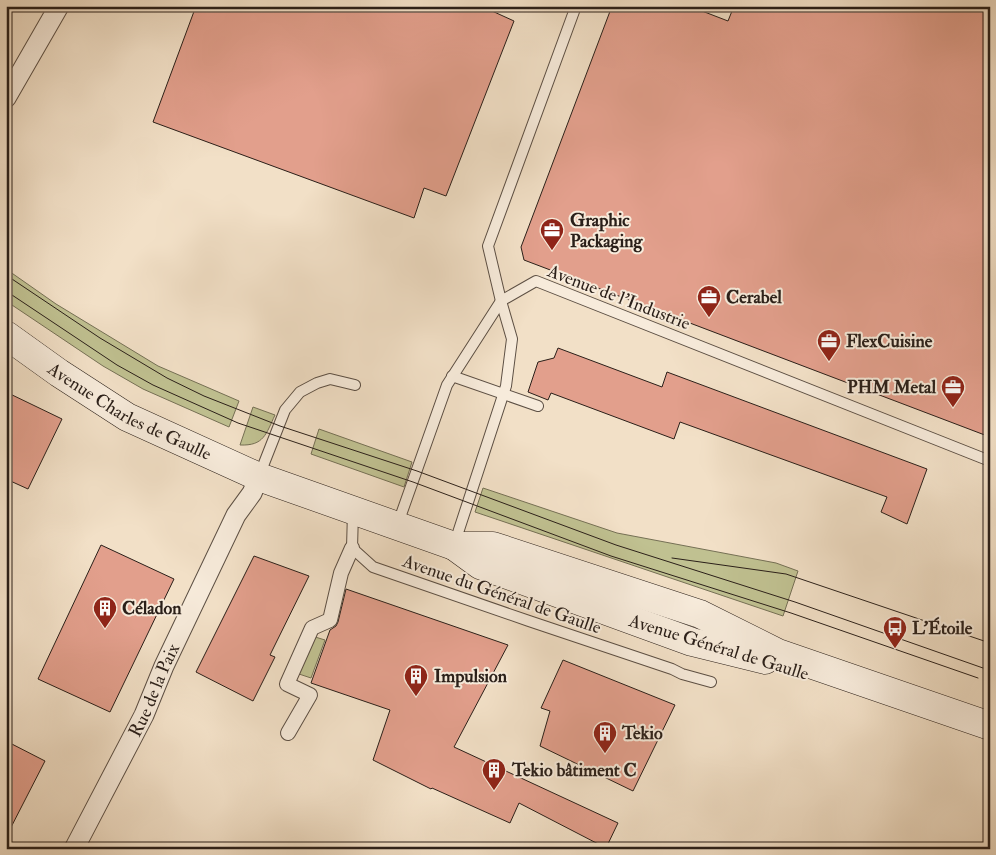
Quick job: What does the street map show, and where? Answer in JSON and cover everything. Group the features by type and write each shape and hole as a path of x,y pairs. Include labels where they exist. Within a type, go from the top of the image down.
{"main road":[{"name":"Avenue Charles de Gaulle","path":"6,335 59,373 127,417 259,477"},
{"name":"Avenue Général de Gaulle","path":"259,477 454,546 493,546 700,614 730,641 774,662 990,739"},
{"name":"Avenue Général de Gaulle","path":"730,641 778,653 990,726"}],"street":[{"path":"6,98 59,6"},
{"name":"Rue de la Paix","path":"74,849 144,715 164,666 236,515 252,493 259,477"},
{"path":"288,732 310,695 287,684 312,628 330,620 340,573 352,548"}],"lane":[{"path":"454,546 506,386 512,339 488,246 576,6"},
{"name":"Avenue de l'Industrie","path":"501,301 536,282 990,461"},
{"path":"398,526 447,385 501,301"},
{"path":"452,376 538,406"},
{"path":"259,477 285,410 300,392 330,379 354,385"},
{"path":"352,548 353,511"},
{"name":"Avenue du Général de Gaulle","path":"352,548 373,567 529,622 711,682"}],"green space":[{"path":"6,269 56,304 158,366 239,401 229,427 143,389 103,366 6,301"},
{"path":"253,407 275,415 263,438 248,445 240,445"},
{"path":"319,429 412,462 404,487 311,454"},
{"path":"483,488 617,533 776,563 798,571 783,616 475,512"},
{"path":"312,636 325,640 311,678 299,674"}],"building":[{"path":"196,6 481,6 514,21 446,196 424,188 414,218 153,122"},
{"path":"612,6 689,6 728,21 734,6 990,6 990,437 524,260 521,247"},
{"path":"558,348 662,387 667,372 927,469 907,524 881,512 887,497 680,422 674,439 551,393 548,400 528,392 538,362 554,358"},
{"path":"6,392 62,419 28,489 6,479"},
{"name":"Céladon","path":"101,545 174,579 110,712 38,679"},
{"path":"254,556 309,576 270,655 275,657 253,701 196,672"},
{"name":"Impulsion","path":"346,589 508,645 454,747 618,823 606,848 519,803 510,823 431,789 373,760 390,710 311,683 330,630 338,622"},
{"name":"Tekio","path":"563,660 675,705 633,791 540,746 550,711 541,708"},
{"path":"6,741 45,761 6,837"}],"tram line":[{"path":"6,275 100,338 167,378 204,396 280,426 417,471 616,545 795,602 983,668"},
{"path":"6,291 117,365 153,385 238,423 413,482 611,556 791,613 978,678"},
{"path":"672,558 786,574 990,643"}],"place":[{"name":"Graphic Packaging","path":"552,251"},
{"name":"Cerabel","path":"709,318"},
{"name":"FlexCuisine","path":"829,362"},
{"name":"PHM Metal","path":"953,408"},
{"name":"Céladon","path":"105,629"},
{"name":"L'Étoile","path":"895,649"},
{"name":"Impulsion","path":"416,697"},
{"name":"Tekio","path":"605,754"},
{"name":"Tekio bâtiment C","path":"494,791"}]}
